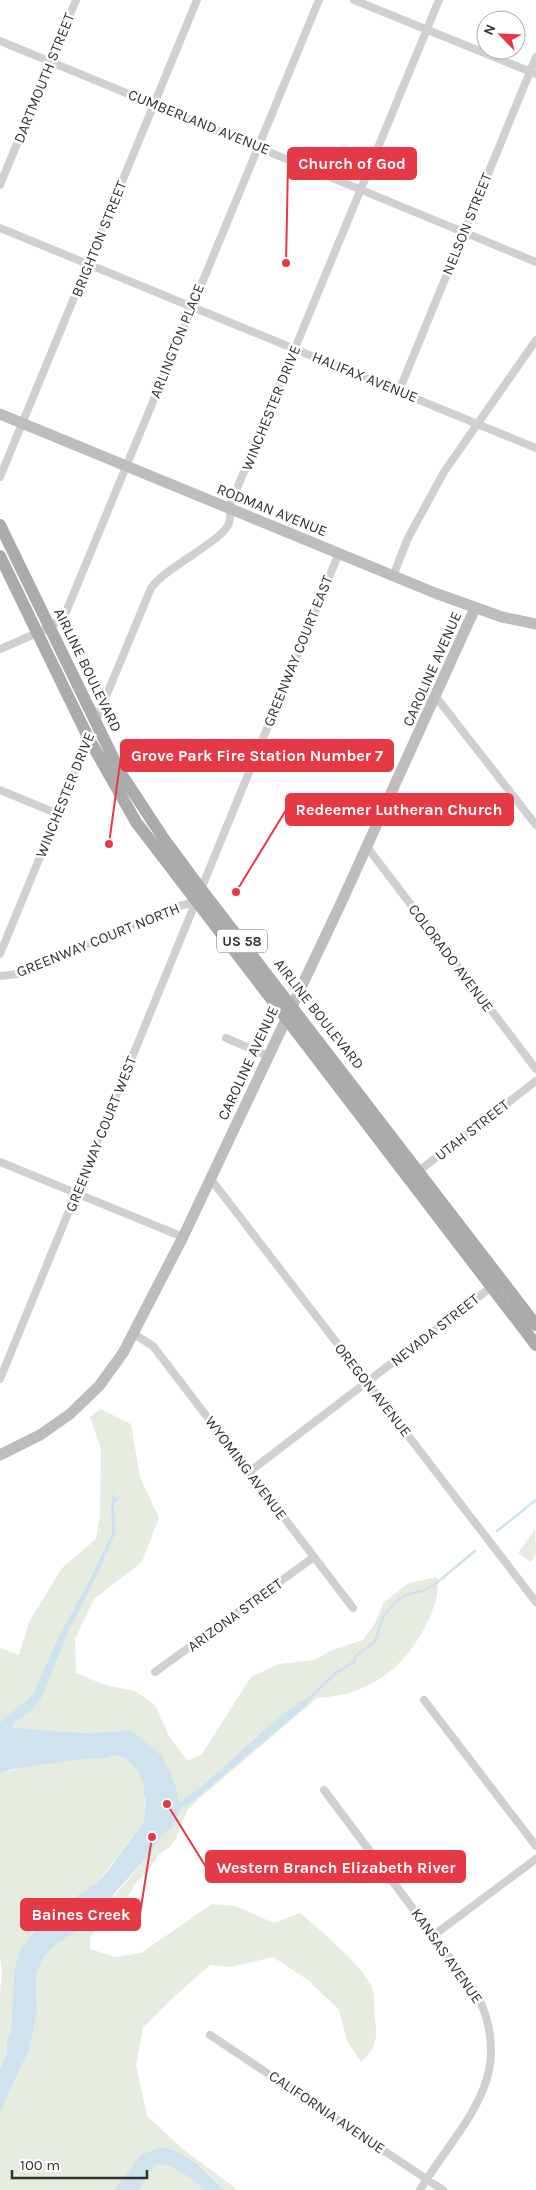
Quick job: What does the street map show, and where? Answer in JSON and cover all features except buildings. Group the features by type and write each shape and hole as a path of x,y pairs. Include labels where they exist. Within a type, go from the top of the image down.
{"main road":[{"name":"AIRLINE BOULEVARD","path":"0,525 89,739 136,822 286,1019 414,1175"},
{"name":"AIRLINE BOULEVARD","path":"0,556 95,722 120,772 141,806 201,889 292,1006 414,1175 496,1283 536,1345"},
{"name":"AIRLINE BOULEVARD","path":"496,1283 536,1325"}],"street":[{"name":"DARTMOUTH STREET","path":"0,185 76,0"},
{"name":"BRIGHTON STREET","path":"0,477 197,0"},
{"name":"ARLINGTON PLACE","path":"0,649 44,631 56,623 66,612 319,0"},
{"path":"354,0 533,73"},
{"name":"WINCHESTER DRIVE","path":"0,954 151,588 164,573 222,534 230,523 230,508 438,0"},
{"name":"CUMBERLAND AVENUE","path":"0,41 536,262"},
{"name":"NELSON STREET","path":"398,391 533,73 536,57"},
{"name":"HALIFAX AVENUE","path":"0,228 536,448"},
{"path":"393,576 408,538 425,504 452,460 536,340"},
{"name":"RODMAN AVENUE","path":"0,414 393,576 475,608 536,624"},
{"name":"GREENWAY COURT EAST","path":"201,889 338,553"},
{"name":"CAROLINE AVENUE","path":"0,1455 40,1435 77,1408 100,1386 114,1368 134,1334 183,1237 367,847 475,608"},
{"path":"436,697 536,825"},
{"path":"0,790 58,814"},
{"name":"COLORADO AVENUE","path":"367,847 536,1069"},
{"name":"GREENWAY COURT WEST","path":"0,1379 201,889"},
{"name":"GREENWAY COURT NORTH","path":"0,976 18,974 170,908 196,902"},
{"path":"226,1038 268,1056"},
{"name":"UTAH STREET","path":"414,1175 536,1081"},
{"path":"0,1162 183,1237"},
{"name":"OREGON AVENUE","path":"210,1178 536,1602"},
{"name":"NEVADA STREET","path":"249,1472 496,1283"},
{"name":"WYOMING AVENUE","path":"134,1334 153,1346 353,1608"},
{"name":"ARIZONA STREET","path":"155,1672 314,1557"},
{"path":"424,1700 536,1846"},
{"name":"KANSAS AVENUE","path":"324,1790 477,1994 490,2030 492,2056 486,2085 480,2098 420,2190"},
{"path":"434,1935 536,1859"},
{"name":"CALIFORNIA AVENUE","path":"210,2035 443,2190"}],"shaded area":[{"path":"101,1409 131,1424 140,1477 159,1518 142,1562 94,1599 75,1639 76,1673 105,1685 135,1691 155,1705 170,1738 188,1761 202,1754 251,1677 279,1664 314,1660 332,1650 363,1640 375,1623 384,1602 409,1583 437,1577 437,1596 434,1608 417,1641 407,1655 382,1677 368,1685 353,1692 317,1698 194,1803 187,1811 176,1839 170,1847 158,1855 148,1871 136,1883 121,1907 96,1927 90,1938 90,1949 115,1957 141,1953 212,1904 235,1906 274,1923 300,1913 340,1948 367,1978 374,1994 376,2037 370,2052 361,2062 347,2041 339,2010 308,1980 273,1957 230,1967 210,1965 143,2028 136,2065 147,2116 184,2150 238,2190 224,2190 207,2172 170,2148 122,2181 114,2190 0,2190 0,2112 29,2050 37,2013 36,1976 42,1960 51,1949 102,1910 152,1852 162,1835 172,1828 181,1808 194,1801 304,1708 290,1710 220,1771 183,1800 179,1801 176,1787 130,1729 88,1732 13,1727 41,1699 68,1633 100,1569 116,1532 114,1504 120,1496 115,1499 115,1493 111,1504 113,1529 88,1583 58,1637 35,1690 30,1697 0,1722 0,1648 19,1655 29,1622 62,1568 96,1539 100,1515 101,1449 90,1417"},
{"path":"535,1529 536,1554 531,1562 518,1553"},
{"path":"112,1755 123,1757 138,1771 144,1784 146,1800 144,1821 106,1872 96,1883 75,1897 14,1974 11,2030 7,2042 6,2057 0,2068 0,1995 2,1972 0,1955 0,1773 40,1764 101,1758"},
{"path":"159,2164 178,2170 204,2190 139,2190 149,2172"}],"water":[{"path":"114,1490 115,1498 122,1495 114,1504 116,1532 68,1633 41,1699 13,1727 88,1732 130,1729 163,1757 176,1787 179,1801 183,1800 229,1763 291,1708 311,1697 304,1708 194,1801 181,1808 172,1828 162,1835 152,1852 113,1895 111,1902 108,1901 96,1916 51,1949 42,1960 36,1976 37,2013 29,2050 0,2112 0,2068 6,2057 7,2042 11,2030 14,1974 19,1952 38,1927 75,1897 96,1883 107,1872 144,1821 146,1800 144,1784 138,1771 123,1757 112,1755 106,1758 83,1759 12,1769 0,1773 0,1722 30,1697 35,1690 58,1637 88,1583 112,1532 111,1504"},
{"path":"161,2147 187,2157 224,2190 204,2190 178,2170 159,2164 149,2172 139,2190 114,2190 141,2155"}],"waterway":[{"path":"497,1531 536,1500"},
{"path":"309,1699 337,1672 354,1662 356,1656 375,1641 383,1617 394,1603 406,1595 423,1591 434,1585 475,1551"}],"place":[{"name":"Church of God","path":"286,263"},
{"name":"Grove Park Fire Station Number 7","path":"109,844"},
{"name":"Redeemer Lutheran Church","path":"236,892"},
{"name":"Western Branch Elizabeth River","path":"167,1804"},
{"name":"Baines Creek","path":"152,1837"}]}
